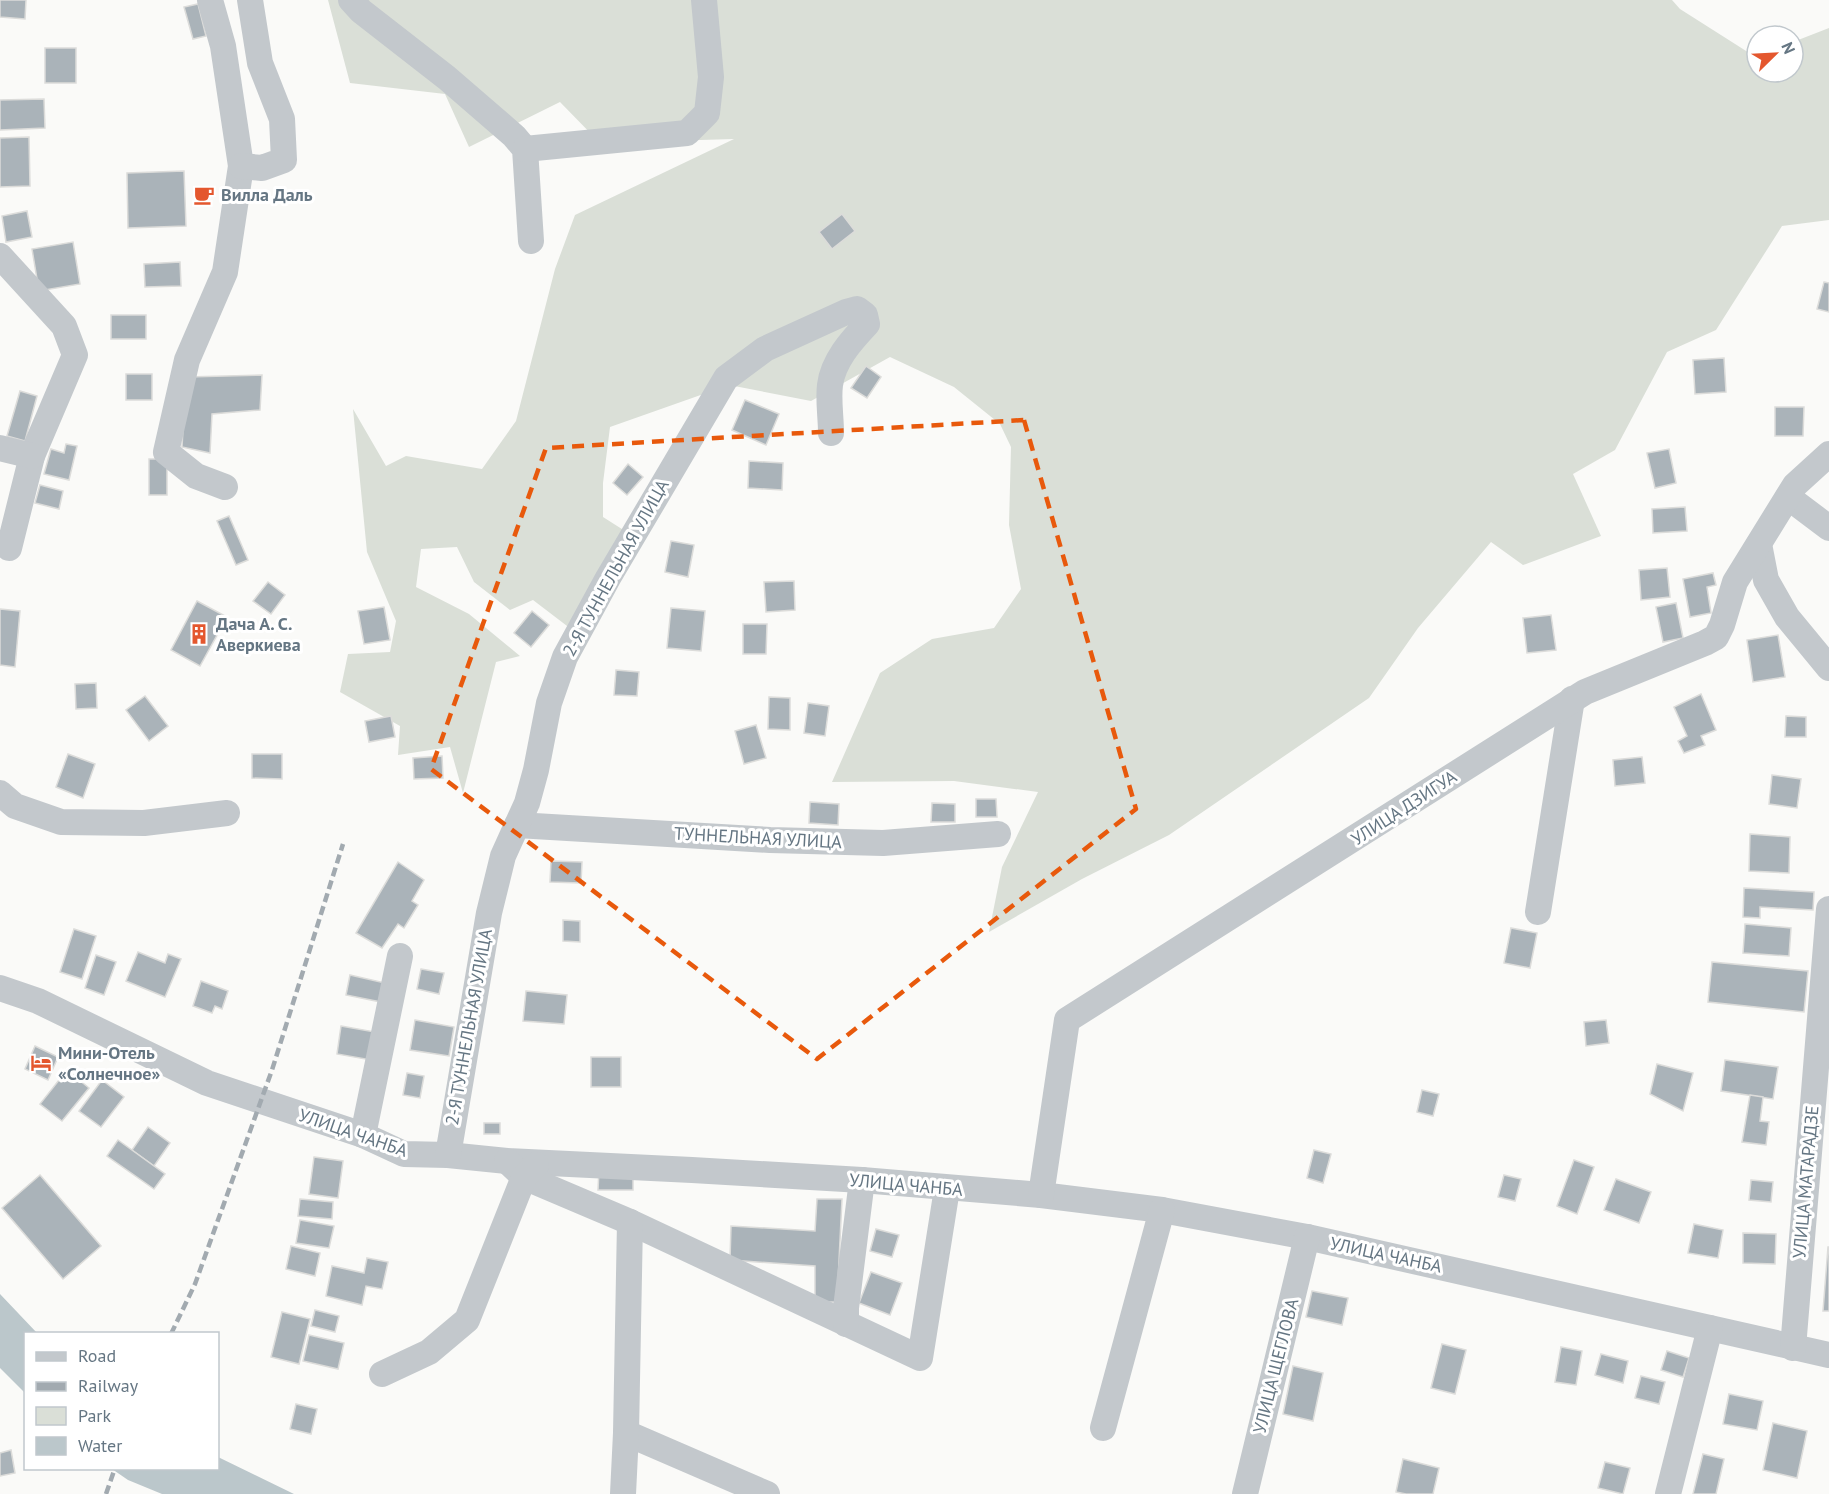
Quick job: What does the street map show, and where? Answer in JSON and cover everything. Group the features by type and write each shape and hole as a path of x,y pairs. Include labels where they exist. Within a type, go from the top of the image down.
{"street":[{"path":"210,0 223,46 241,166 225,272 187,360 166,452 196,476 225,487"},
{"path":"241,166 262,168 284,160 282,119 260,63 250,0"},
{"path":"351,0 361,11 447,78 514,136 525,149 531,241"},
{"path":"525,149 687,133 707,113 711,77 704,0"},
{"path":"0,256 64,326 75,355 32,456 9,548"},
{"name":"2-Я ТУННЕЛЬНАЯ УЛИЦА","path":"448,1155 489,913 503,856 530,792 549,703 565,657 608,578 726,378 765,349 856,309 865,315 867,324 850,342 837,363 830,384 831,433"},
{"path":"0,448 32,456"},
{"name":"УЛИЦА ДЗИГУА","path":"1041,1196 1067,1020 1572,699 1716,637 1735,582 1795,485 1829,454"},
{"path":"1788,497 1829,528"},
{"path":"1759,544 1766,580 1787,616 1829,668"},
{"path":"1538,912 1572,699"},
{"path":"0,793 15,806 61,822 144,823 227,813"},
{"name":"ТУННЕЛЬНАЯ УЛИЦА","path":"518,825 770,840 883,843 998,834"},
{"name":"УЛИЦА МАТАРАДЗЕ","path":"1793,1348 1829,909"},
{"path":"363,1135 400,956"},
{"name":"УЛИЦА ЧАНБА","path":"0,988 38,1001 207,1083 363,1135 404,1154 448,1155 523,1167 862,1180 1041,1196 1162,1210 1307,1237 1829,1356"},
{"path":"382,1374 429,1352 467,1320 523,1167 630,1222 920,1358 947,1188"},
{"path":"846,1324 862,1180"},
{"path":"1103,1428 1162,1210"},
{"path":"623,1494 630,1222"},
{"name":"УЛИЦА ЩЕГЛОВА","path":"1245,1494 1307,1237"},
{"path":"1668,1494 1710,1328"},
{"path":"626,1433 767,1494"}],"highlighted area":[{"path":"1024,420 1136,809 817,1059 431,769 546,448"}],"green space":[{"path":"328,0 1672,0 1680,9 1745,50 1745,84 1805,84 1805,37 1829,28 1829,220 1782,226 1716,330 1667,352 1615,450 1573,474 1601,536 1523,565 1491,542 1418,628 1369,698 1169,835 1082,879 989,932 1002,867 1038,792 954,781 832,782 880,673 932,639 994,628 1021,589 1009,525 1011,447 1000,424 954,387 890,357 811,401 729,385 610,427 603,483 603,517 625,531 571,629 533,600 510,610 474,582 457,547 421,549 416,587 469,614 520,656 496,662 463,793 450,747 398,755 400,726 340,692 348,654 390,652 396,621 367,552 353,409 386,466 406,456 482,469 516,421 555,269 575,215 734,139 600,143 560,102 469,147 445,94 350,83"}],"water":[{"path":"0,1294 36,1332 24,1332 24,1392 0,1368"},
{"path":"219,1457 294,1494 162,1494 128,1480 113,1470 219,1470"}],"building":[{"path":"0,0 26,0 25,19 0,17"},
{"path":"198,4 206,36 193,39 184,7"},
{"path":"45,48 76,48 76,83 45,83"},
{"path":"44,99 45,128 0,130 0,100"},
{"path":"29,137 30,186 0,187 0,138"},
{"path":"184,171 186,226 128,228 127,173"},
{"path":"27,211 32,237 6,242 2,216"},
{"path":"842,214 855,231 832,249 819,232"},
{"path":"73,242 80,284 39,291 32,249"},
{"path":"180,262 181,286 145,287 144,264"},
{"path":"1824,282 1829,283 1829,312 1817,309"},
{"path":"111,315 146,315 146,339 111,339"},
{"path":"1724,358 1726,392 1695,394 1693,360"},
{"path":"866,366 881,377 867,398 851,388"},
{"path":"126,374 152,374 152,400 126,400"},
{"path":"262,375 260,410 212,414 210,453 182,447 186,377"},
{"path":"20,391 37,396 25,441 7,436"},
{"path":"745,400 779,414 766,445 732,430"},
{"path":"1775,407 1804,407 1803,436 1775,436"},
{"path":"66,444 77,446 69,480 44,474 51,449 64,453"},
{"path":"1669,449 1676,483 1655,488 1647,453"},
{"path":"149,459 167,459 167,495 149,495"},
{"path":"749,461 783,463 782,490 748,488"},
{"path":"628,464 643,477 627,495 613,483"},
{"path":"40,485 63,491 59,509 35,503"},
{"path":"1685,507 1687,531 1653,533 1652,509"},
{"path":"229,516 248,560 236,565 217,521"},
{"path":"671,541 694,545 688,577 665,572"},
{"path":"1667,568 1670,597 1641,600 1639,570"},
{"path":"1713,573 1716,585 1707,587 1711,613 1690,617 1683,579"},
{"path":"794,581 795,610 766,612 764,582"},
{"path":"268,582 285,595 271,614 253,601"},
{"name":"Дача А. С. Аверкиева","path":"197,601 227,617 200,666 171,650"},
{"path":"1676,603 1683,638 1663,642 1656,607"},
{"path":"384,607 390,640 364,644 358,611"},
{"path":"671,608 705,611 701,651 667,648"},
{"path":"0,609 20,611 15,667 0,665"},
{"path":"532,611 549,625 531,647 514,633"},
{"path":"1551,615 1556,650 1527,653 1523,618"},
{"path":"743,624 767,624 766,654 743,654"},
{"path":"1778,635 1785,677 1753,682 1747,640"},
{"path":"616,670 639,672 637,696 614,695"},
{"path":"96,683 97,708 76,709 75,684"},
{"path":"1701,694 1716,730 1701,736 1705,745 1684,753 1678,741 1687,736 1674,707"},
{"path":"145,696 168,726 149,741 126,710"},
{"path":"769,697 790,698 790,730 768,729"},
{"path":"808,703 829,706 825,736 804,733"},
{"path":"391,716 395,737 369,742 365,721"},
{"path":"1786,716 1806,717 1806,737 1785,737"},
{"path":"756,725 766,758 744,764 735,731"},
{"path":"68,754 95,764 83,798 56,787"},
{"path":"252,754 282,754 282,779 252,778"},
{"path":"442,756 443,778 414,779 413,758"},
{"path":"1642,757 1645,783 1615,786 1613,760"},
{"path":"1772,775 1801,779 1797,808 1769,804"},
{"path":"976,799 996,799 997,817 976,817"},
{"path":"810,802 839,804 838,825 809,823"},
{"path":"932,803 955,804 955,822 931,822"},
{"path":"1750,834 1790,837 1789,873 1749,871"},
{"path":"551,861 582,862 581,883 550,882"},
{"path":"398,862 424,880 412,901 418,905 404,928 398,924 382,948 356,933"},
{"path":"1744,888 1814,892 1813,910 1760,907 1760,918 1743,917"},
{"path":"563,920 580,921 580,942 563,941"},
{"path":"1745,924 1791,928 1789,956 1743,953"},
{"path":"1511,928 1537,933 1530,968 1504,963"},
{"path":"74,929 96,936 82,979 60,972"},
{"path":"138,952 165,963 168,954 181,959 165,997 126,981"},
{"path":"96,955 116,962 104,995 85,988"},
{"path":"1712,962 1808,971 1804,1012 1708,1002"},
{"path":"421,969 444,973 439,994 417,989"},
{"path":"350,975 385,983 381,1002 346,995"},
{"path":"201,981 228,991 222,1009 215,1006 212,1013 193,1006"},
{"path":"526,991 567,995 564,1024 523,1021"},
{"path":"415,1020 454,1027 449,1056 410,1050"},
{"path":"1606,1020 1609,1043 1586,1046 1584,1022"},
{"path":"341,1026 375,1032 371,1060 337,1054"},
{"path":"35,1046 58,1057 48,1080 25,1069"},
{"path":"591,1057 621,1057 621,1087 591,1087"},
{"path":"1725,1060 1778,1067 1773,1099 1721,1091"},
{"path":"1657,1064 1693,1073 1683,1111 1650,1094"},
{"path":"67,1070 89,1088 62,1121 40,1104"},
{"path":"407,1073 424,1076 420,1098 403,1095"},
{"path":"102,1080 124,1097 101,1127 79,1111"},
{"path":"1422,1090 1439,1094 1433,1116 1417,1112"},
{"path":"1750,1095 1763,1097 1760,1121 1769,1122 1766,1145 1742,1142"},
{"path":"484,1123 500,1123 500,1134 484,1134"},
{"path":"148,1127 170,1143 154,1166 132,1150"},
{"path":"118,1140 165,1174 154,1189 107,1156"},
{"path":"1314,1150 1331,1154 1323,1183 1307,1178"},
{"path":"314,1157 343,1161 338,1198 309,1194"},
{"path":"1574,1160 1594,1167 1577,1214 1557,1206"},
{"path":"599,1170 633,1170 633,1190 598,1190"},
{"path":"40,1175 101,1246 63,1279 2,1208"},
{"path":"1504,1175 1521,1179 1515,1201 1498,1197"},
{"path":"1616,1179 1651,1192 1639,1223 1604,1210"},
{"path":"1751,1180 1773,1182 1771,1202 1749,1200"},
{"path":"300,1199 333,1202 332,1219 298,1216"},
{"path":"817,1199 842,1199 837,1302 815,1302 815,1266 730,1260 731,1226 815,1231"},
{"path":"300,1220 334,1226 329,1248 296,1243"},
{"path":"1694,1224 1723,1230 1718,1258 1688,1253"},
{"path":"876,1229 899,1235 892,1257 870,1251"},
{"path":"1743,1233 1776,1234 1775,1264 1743,1263"},
{"path":"291,1246 320,1253 315,1276 286,1269"},
{"path":"1828,1247 1829,1311 1823,1311"},
{"path":"367,1258 388,1262 382,1289 366,1286 362,1305 326,1296 332,1266 364,1273"},
{"path":"871,1272 902,1283 890,1315 859,1303"},
{"path":"1312,1291 1348,1298 1342,1325 1306,1317"},
{"path":"315,1310 339,1316 335,1332 311,1326"},
{"path":"282,1312 310,1319 299,1364 271,1357"},
{"path":"309,1335 344,1343 338,1369 303,1361"},
{"path":"1442,1344 1466,1350 1455,1394 1431,1388"},
{"path":"1561,1347 1582,1351 1576,1385 1555,1382"},
{"path":"1667,1351 1689,1358 1683,1377 1661,1370"},
{"path":"1601,1354 1628,1361 1623,1383 1595,1375"},
{"path":"1293,1366 1323,1373 1313,1421 1283,1414"},
{"path":"1641,1376 1665,1382 1659,1404 1635,1398"},
{"path":"1729,1394 1763,1401 1757,1430 1723,1424"},
{"path":"296,1404 317,1409 311,1434 290,1429"},
{"path":"1773,1423 1807,1431 1797,1478 1763,1470"},
{"path":"11,1450 15,1473 0,1476 0,1453"},
{"path":"1703,1454 1724,1459 1716,1494 1693,1494"},
{"path":"1403,1459 1439,1468 1433,1494 1396,1492"},
{"path":"1605,1462 1630,1468 1623,1494 1598,1488"}],"railway":[{"path":"172,1332 195,1284 272,1070 343,844"},
{"path":"106,1494 114,1470"}],"place":[{"name":"Вилла Даль","path":"204,195"},
{"name":"Дача А. С. Аверкиева","path":"199,634"},
{"name":"Мини-Отель «Солнечное»","path":"41,1063"}]}
